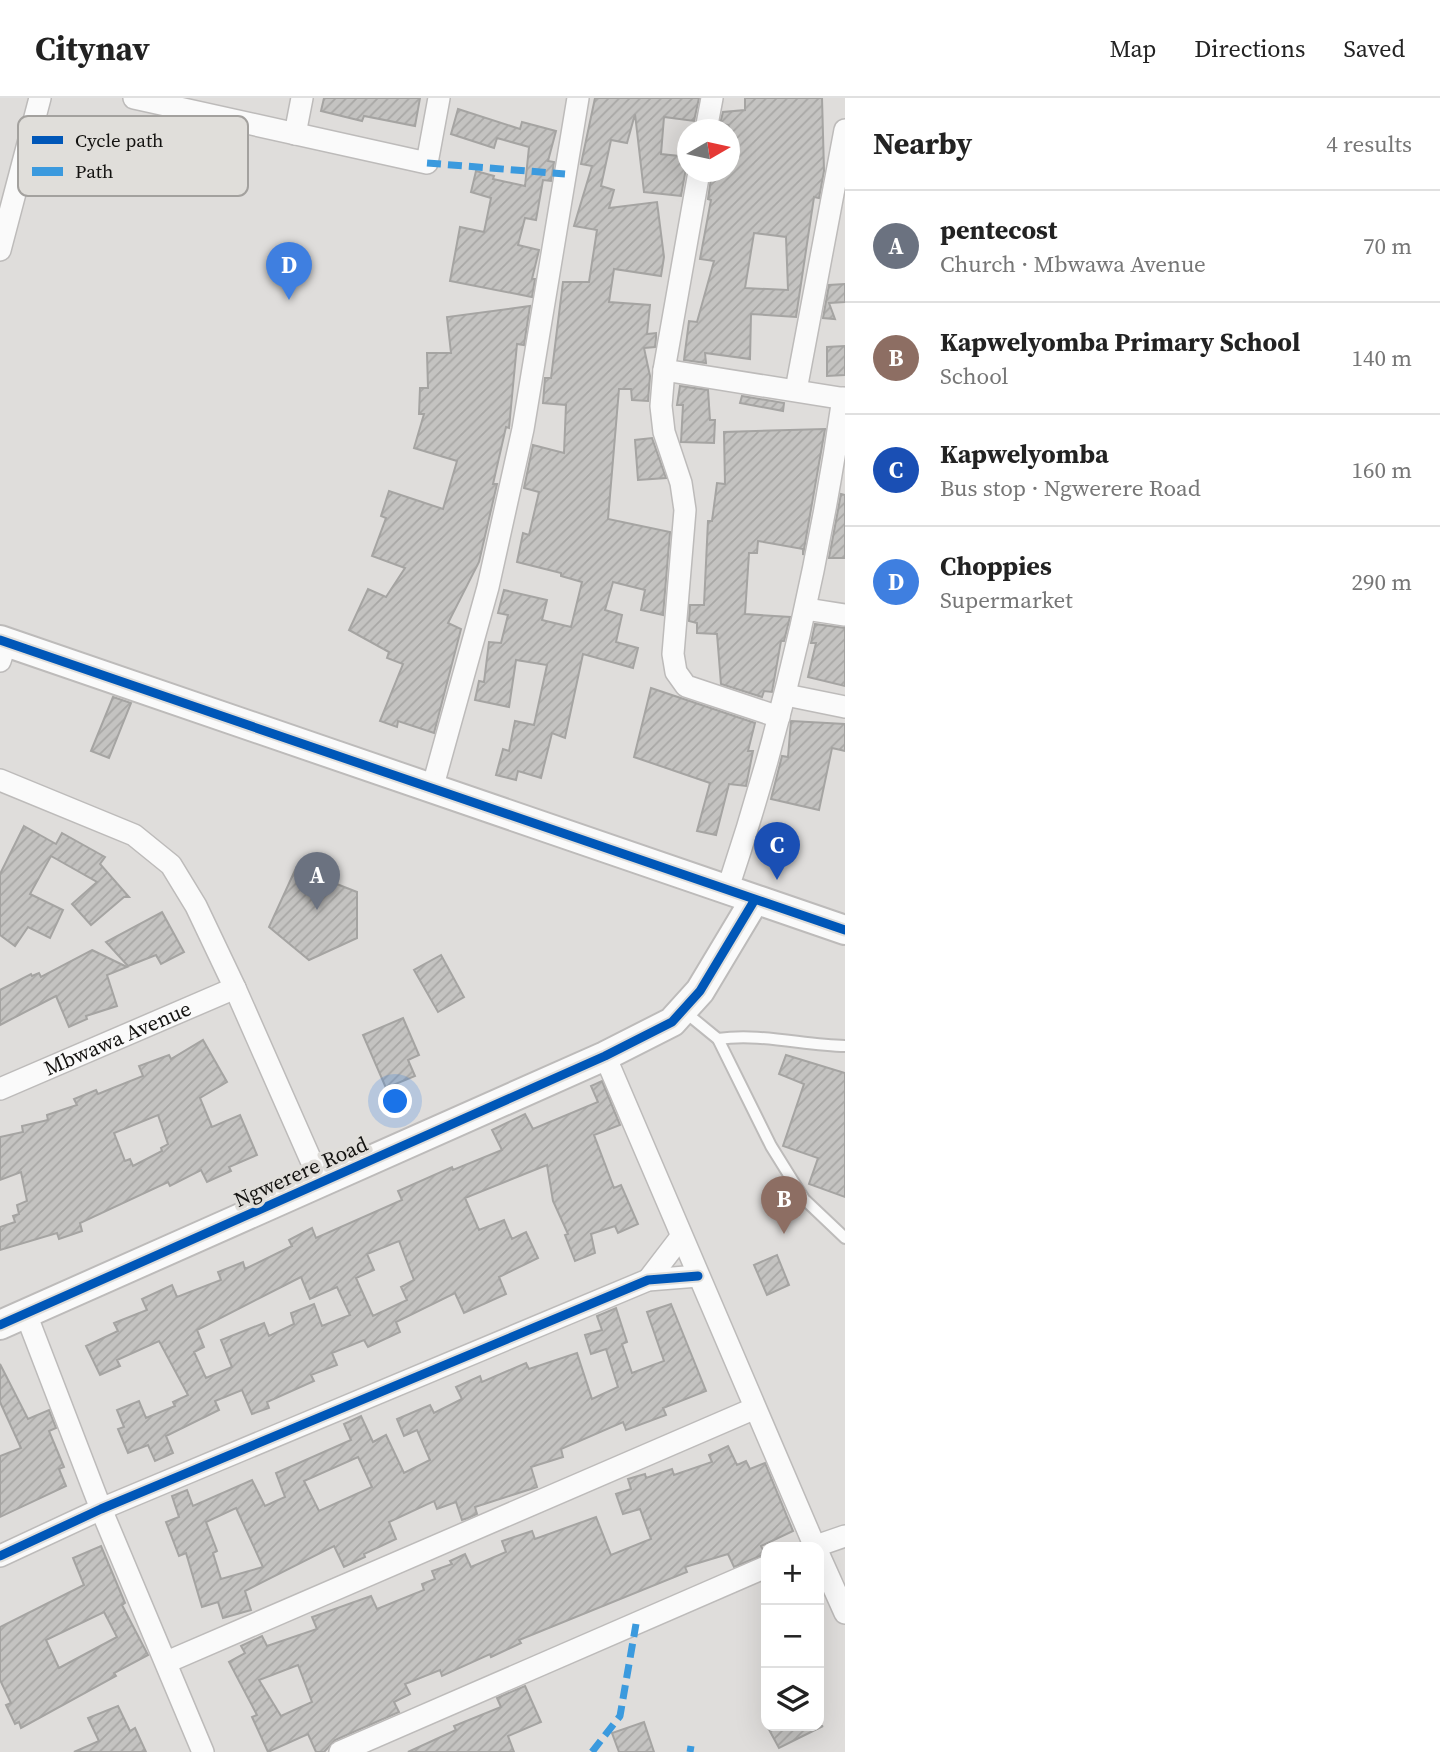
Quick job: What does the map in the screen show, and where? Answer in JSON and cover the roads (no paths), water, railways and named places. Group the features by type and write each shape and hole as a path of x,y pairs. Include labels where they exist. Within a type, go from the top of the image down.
{"street":[{"path":"35,116 40,98"},
{"path":"134,98 182,103 229,116"},
{"path":"295,134 302,98"},
{"path":"248,121 427,163 439,98"},
{"path":"432,789 488,587 523,429 578,98"},
{"path":"708,119 712,98"},
{"path":"796,390 845,130"},
{"path":"0,250 18,182"},
{"path":"697,182 664,370 661,406 664,432 681,483 685,510 673,654 676,672 686,686 779,717"},
{"path":"664,370 844,399 837,495 786,695 727,891"},
{"path":"806,609 845,615"},
{"path":"2,648 432,789 845,930"},
{"path":"786,695 845,706"},
{"path":"0,780 134,835 171,864 197,906 321,1183"},
{"name":"Ngwerere Road","path":"0,1325 605,1056 672,1022 700,990 754,901"},
{"name":"Mbwawa Avenue","path":"0,1089 235,988"},
{"path":"605,1056 812,1542"},
{"path":"648,1280 681,1237"},
{"path":"0,1556 101,1509 648,1280 698,1276"},
{"path":"26,1314 101,1509 203,1752"},
{"path":"167,1662 753,1409"},
{"path":"824,1545 845,1536"},
{"path":"824,1568 845,1613"},
{"path":"340,1752 761,1569"}],"lane":[{"path":"683,1010 718,1039 771,1146 804,1199 845,1238"},
{"path":"718,1039 744,1035 809,1045 845,1046"}],"place":[{"name":"Choppies","path":"289,300"},
{"name":"Kapwelyomba","path":"777,880"},
{"name":"pentecost","path":"317,910"},
{"name":"Kapwelyomba Primary School","path":"784,1234"}]}
